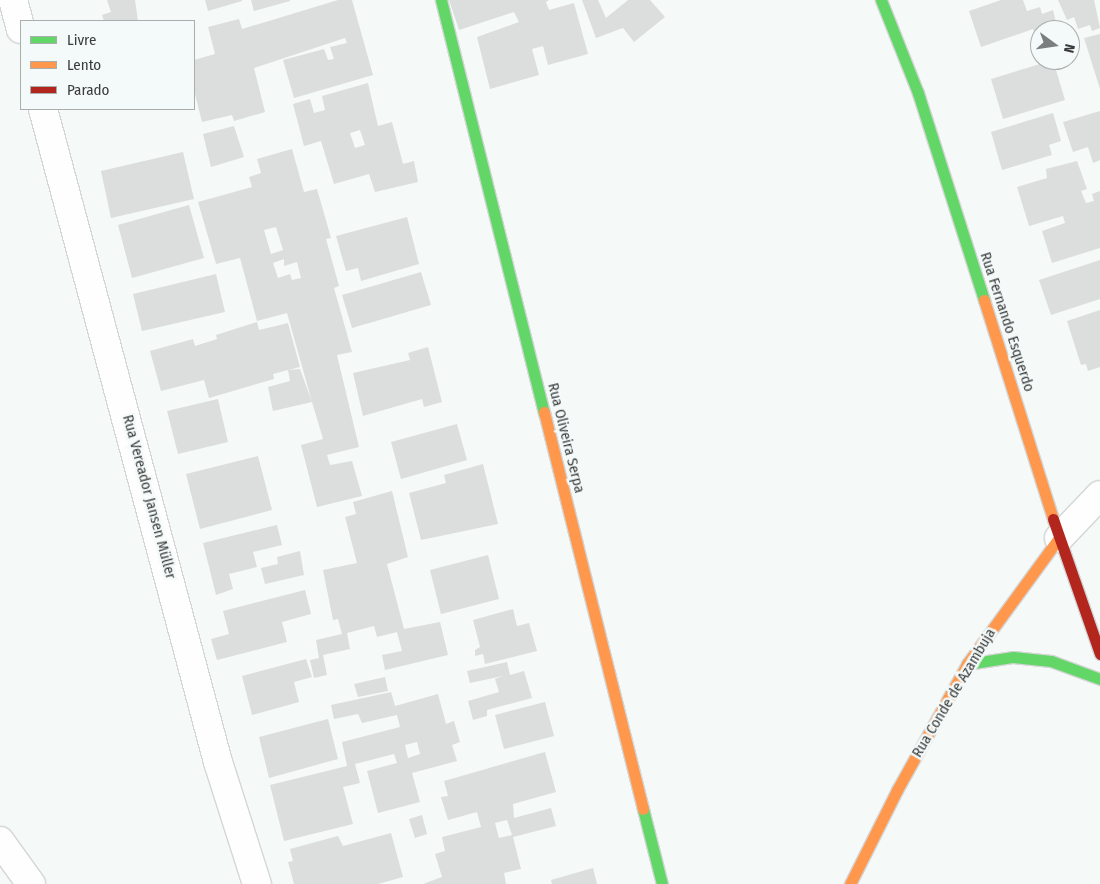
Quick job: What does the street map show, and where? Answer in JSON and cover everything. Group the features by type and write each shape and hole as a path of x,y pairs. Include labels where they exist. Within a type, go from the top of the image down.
{"street":[{"path":"13,0 20,25"},
{"name":"Rua Oliveira Serpa","path":"441,0 662,884"},
{"name":"Rua Fernando Esquerdo","path":"881,0 918,93 1060,538 1100,654"},
{"name":"Rua Vereador Jansen Müller","path":"43,110 218,762 257,884"},
{"name":"Rua Conde de Azambuja","path":"850,884 897,790 967,664 1011,600 1060,538 1100,495"},
{"path":"967,664 1023,658 1051,661 1100,679"},
{"path":"0,841 31,884"}],"building":[{"path":"107,0 135,0 138,20 104,20 102,15 111,12"},
{"path":"205,0 242,0 242,1 208,11"},
{"path":"251,0 290,0 290,1 254,11"},
{"path":"338,0 352,0 373,75 294,98 283,60 324,49 328,60 334,59 330,47 347,43 345,38 254,68 265,112 234,121 232,115 202,122 195,94 195,60 215,54 208,27 239,19 242,29"},
{"path":"449,0 549,0 546,2 549,10 574,3 588,54 548,65 543,46 532,49 539,75 490,89 477,37 519,22 514,12 459,30"},
{"path":"582,0 598,0 606,18 628,0 650,0 665,17 634,42 623,28 596,38"},
{"path":"1001,0 1023,0 1027,11 1040,7 1042,14 1053,10 1056,20 1030,20 1030,30 981,47 969,11"},
{"path":"1058,0 1094,0 1100,28 1092,31 1090,25 1080,28 1080,20 1075,20 1074,17 1067,20"},
{"path":"1100,34 1100,89 1084,38"},
{"path":"1030,67 1030,70 1056,70 1065,100 1003,119 991,79"},
{"path":"368,83 378,126 392,122 403,164 414,161 418,182 375,192 369,174 334,184 321,141 304,146 293,104 310,99 314,113 325,110 322,96","holes":["360,130 365,145 355,148 350,133"]},
{"path":"1100,111 1100,160 1093,163 1088,147 1073,152 1063,122"},
{"path":"1053,113 1061,141 1049,145 1052,155 1002,170 991,132"},
{"path":"234,126 244,157 211,167 203,134"},
{"path":"292,149 304,192 317,189 331,238 326,239 339,286 334,288 352,352 337,355 359,447 327,455 330,465 352,461 362,496 317,507 301,445 323,439 287,313 257,321 240,258 216,264 198,202 252,187 249,177 261,173 257,159","holes":["276,227 283,250 271,254 264,230","284,259 284,266 297,262 301,278 292,280 290,274 278,278 273,263"]},
{"path":"183,152 194,199 111,218 101,171"},
{"path":"1077,161 1087,189 1081,191 1086,203 1094,201 1092,194 1100,191 1100,248 1052,263 1042,231 1065,223 1063,216 1029,226 1017,187 1047,178 1046,169"},
{"path":"189,205 204,258 132,278 118,225"},
{"path":"407,217 419,264 361,281 358,268 346,271 336,236"},
{"path":"1100,260 1100,299 1051,315 1039,280"},
{"path":"421,272 431,305 352,328 342,295"},
{"path":"216,274 225,312 142,331 133,294"},
{"path":"1100,310 1100,367 1088,371 1086,364 1081,365 1067,321"},
{"path":"257,322 259,330 288,323 300,367 273,374 274,379 209,398 204,380 161,391 150,351 193,339 195,346 217,339 216,335"},
{"path":"428,347 442,402 424,407 422,399 363,416 353,373 410,360 408,353"},
{"path":"300,369 312,402 273,411 268,387 290,381 288,370"},
{"path":"218,399 228,442 178,454 167,411"},
{"path":"457,424 467,460 401,479 391,442"},
{"path":"258,456 272,510 200,529 186,474"},
{"path":"483,464 498,524 421,540 409,493 446,483 444,475"},
{"path":"392,491 408,557 387,564 404,629 440,622 448,655 385,670 382,655 402,651 397,632 377,637 374,626 347,633 350,649 323,655 327,675 314,678 310,660 319,658 316,640 342,634 338,619 333,620 323,570 357,563 345,517 356,514 353,502"},
{"path":"277,525 282,545 253,552 257,567 229,574 233,589 216,595 203,543"},
{"path":"300,551 304,575 265,584 261,568 278,564 277,557"},
{"path":"488,555 499,599 441,614 430,570"},
{"path":"305,590 311,614 282,622 287,642 217,660 211,639 229,634 223,611"},
{"path":"513,609 517,626 529,623 537,651 485,664 483,654 475,656 475,650 480,647 473,620"},
{"path":"306,659 312,677 294,682 299,702 252,715 242,676"},
{"path":"507,662 510,675 524,671 532,698 487,710 487,716 473,720 468,701 499,692 495,679 503,676 470,683 467,671"},
{"path":"385,677 388,691 358,697 354,684"},
{"path":"391,692 395,706 438,694 446,724 454,721 460,742 452,745 457,761 412,773 420,802 378,813 367,771 397,763 394,754 355,764 360,783 343,787 353,824 284,841 270,785 347,766 342,742 400,727 397,715 362,723 358,714 334,719 331,705","holes":["417,742 420,754 408,758 405,745"]},
{"path":"545,702 554,736 504,749 495,715"},
{"path":"328,719 338,759 269,778 259,737"},
{"path":"545,752 556,792 513,804 514,818 551,808 556,826 513,837 521,869 504,873 506,884 423,884 442,877 435,854 445,851 442,837 481,827 477,812 448,820 441,797 448,796 444,781","holes":["507,820 512,835 499,838 495,823"]},
{"path":"422,815 427,834 415,838 409,819"},
{"path":"391,833 403,877 378,884 294,884 288,862 293,861 290,849 338,836 343,846"},
{"path":"593,868 597,884 552,884 551,880"}],"traffic: fast":[{"path":"441,0 544,412"},
{"path":"881,0 918,93 984,300"},
{"path":"967,664 1013,657 1051,661 1100,679"},
{"path":"643,809 662,884"}],"traffic: slow":[{"path":"984,300 1053,519"},
{"path":"544,412 643,809"},
{"path":"850,884 897,790 967,664 1059,538"}],"traffic: jam":[{"path":"1053,519 1100,654"}]}
